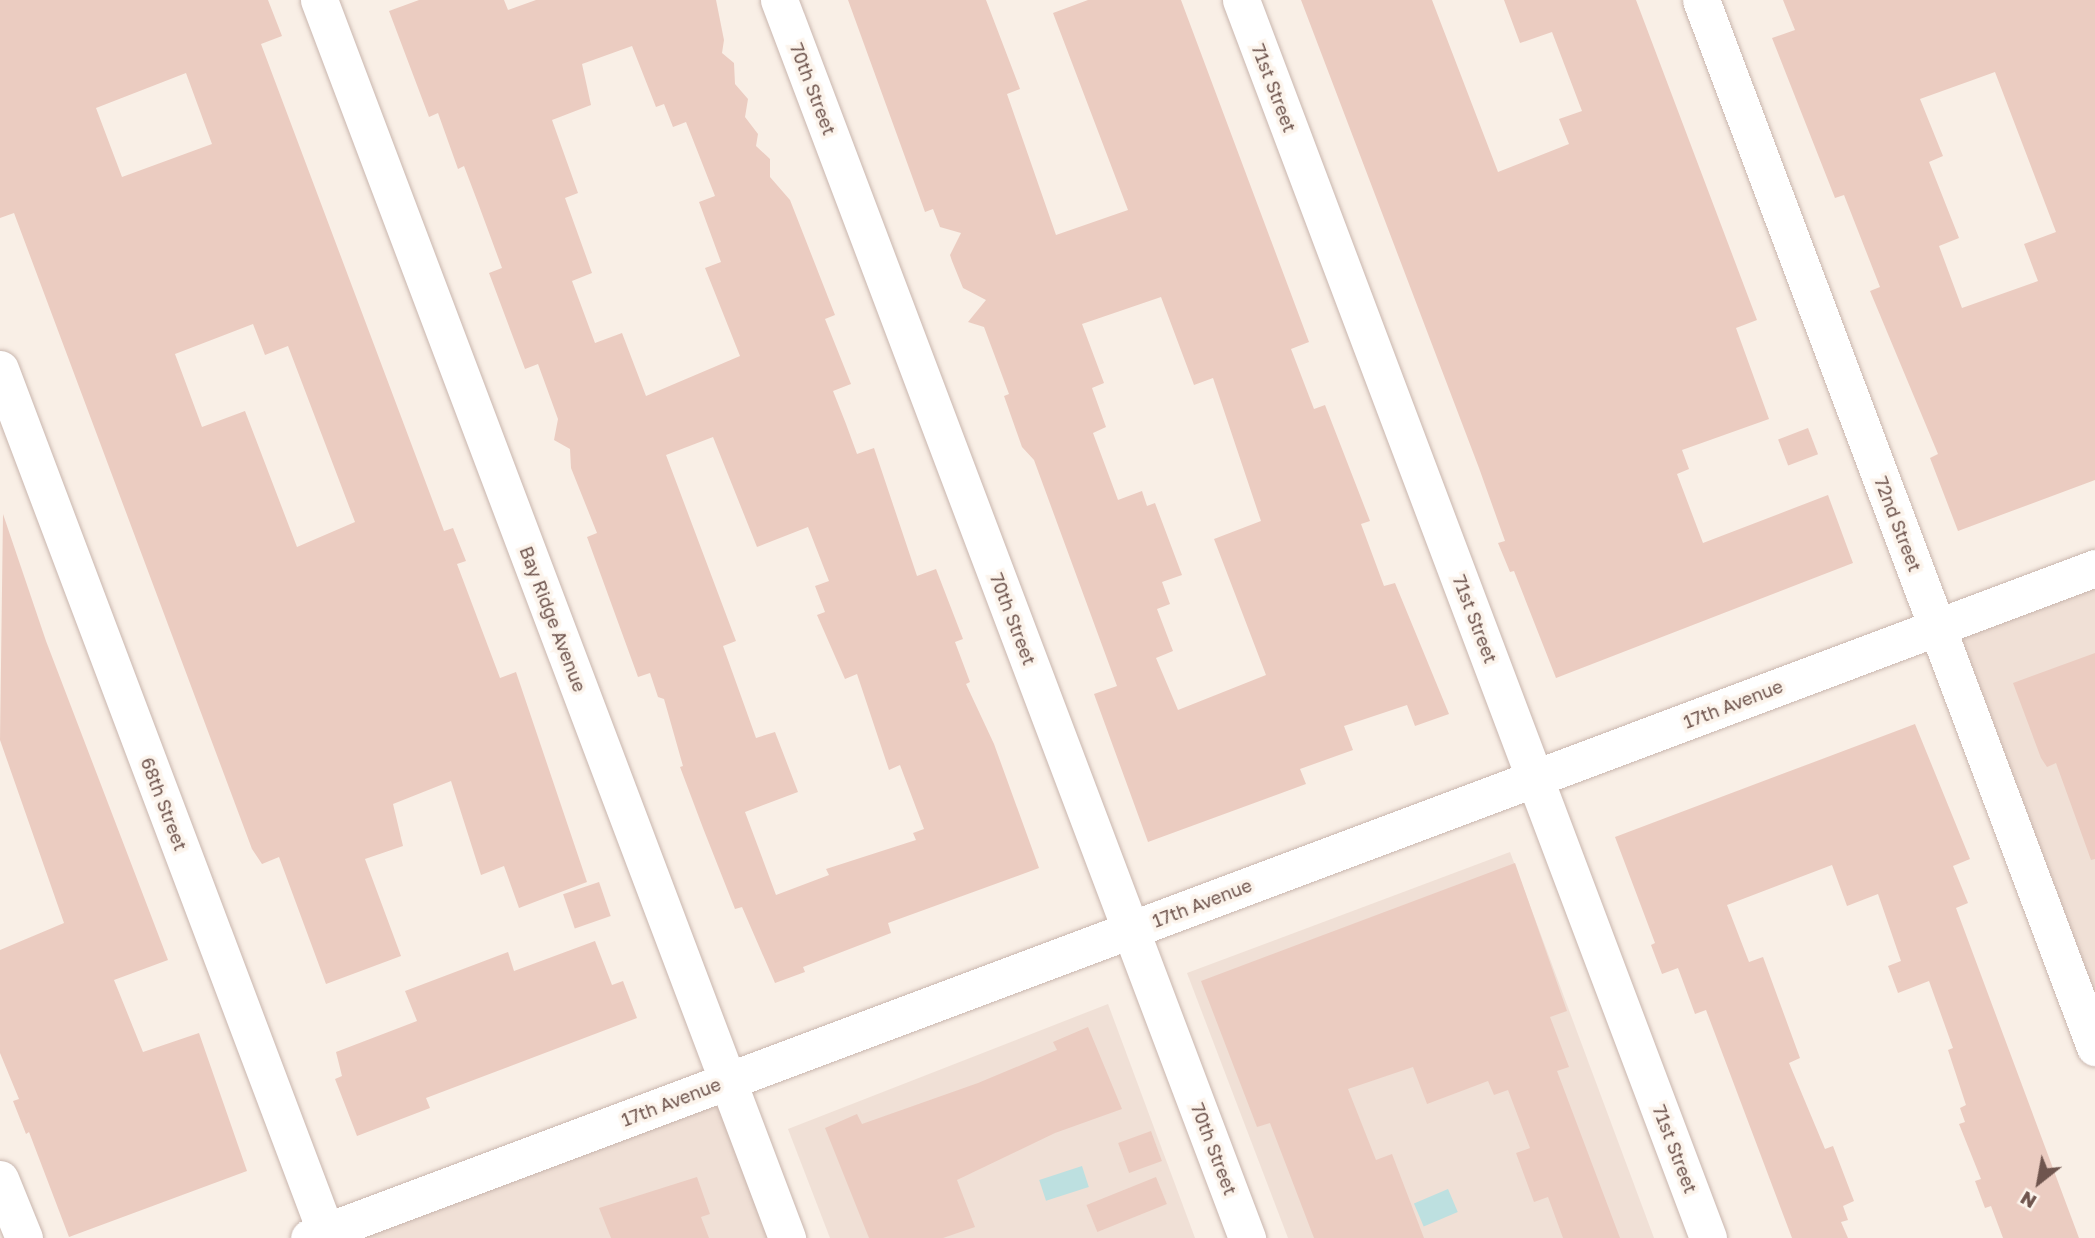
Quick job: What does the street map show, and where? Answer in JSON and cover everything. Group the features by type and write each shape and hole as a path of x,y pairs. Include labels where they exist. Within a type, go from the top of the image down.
{"street":[{"name":"Bay Ridge Avenue","path":"319,0 787,1238"},
{"name":"70th Street","path":"779,0 1247,1238"},
{"name":"71st Street","path":"1241,0 1708,1238"},
{"name":"72nd Street","path":"1701,0 2095,1047"},
{"name":"68th Street","path":"0,369 321,1236"},
{"name":"17th Avenue","path":"321,1236 728,1080 2095,568"},
{"path":"0,1179 24,1238"}],"shaded area":[{"path":"2095,568 2095,1047 1937,627"},
{"path":"1510,852 1654,1238 1288,1238 1187,973"},
{"path":"1108,1004 1195,1238 830,1238 788,1129"},
{"path":"728,1080 787,1238 309,1238"}],"water":[{"path":"1082,1166 1089,1187 1046,1201 1039,1180"},
{"path":"1448,1189 1458,1212 1424,1226 1414,1203"}],"building":[{"path":"0,0 268,0 282,36 261,44 444,531 453,528 466,561 457,564 500,678 516,672 587,882 519,908 504,866 481,875 451,781 393,804 403,846 365,859 401,956 326,984 279,857 262,864 252,849 14,213 0,218","holes":["186,73 212,144 122,177 96,108","253,324 265,355 288,346 355,522 297,547 245,411 202,427 175,354"]},
{"path":"419,0 504,0 508,10 536,0 716,0 724,40 722,53 734,63 735,84 748,99 745,117 758,134 756,146 770,159 770,177 790,200 835,315 825,319 851,384 833,391 857,454 874,448 917,576 936,569 963,639 955,642 970,682 966,684 994,744 1039,868 888,923 891,933 803,967 805,972 775,983 742,907 735,909 703,828 680,767 683,766 664,699 658,697 650,673 638,677 587,537 597,533 571,468 570,449 554,440 558,419 538,364 525,369 489,273 502,268 464,166 458,169 438,113 429,117 389,11","holes":["632,46 656,107 664,104 673,127 686,122 715,196 699,202 721,262 705,268 740,356 646,396 622,333 595,343 572,281 592,273 565,198 578,193 552,120 591,105 582,64","713,437 757,547 808,527 829,581 815,586 825,612 817,615 845,679 857,674 889,770 900,765 924,829 913,833 916,840 826,869 829,875 776,895 745,812 798,792 775,732 756,738 723,646 736,641 666,455"]},
{"path":"848,0 986,0 1020,89 1007,94 1056,235 1128,210 1053,13 1088,0 1181,0 1309,342 1291,349 1314,409 1325,405 1370,521 1361,524 1384,586 1395,583 1449,714 1415,726 1407,705 1344,726 1353,750 1300,769 1306,784 1148,842 1094,694 1117,686 1034,460 1022,447 1004,396 1009,394 984,327 968,322 986,300 963,288 952,261 950,255 961,233 940,227 933,209 925,212","holes":["1161,297 1194,385 1213,378 1261,521 1214,539 1266,675 1178,710 1156,658 1173,651 1157,609 1170,604 1162,582 1182,575 1155,503 1147,506 1142,491 1118,500 1093,433 1106,427 1092,388 1104,383 1082,324"]},
{"path":"1301,0 1432,0 1498,172 1569,144 1559,119 1582,111 1552,32 1520,43 1504,0 1636,0 1757,320 1736,328 1769,419 1682,450 1689,469 1677,474 1703,543 1828,495 1853,563 1556,678 1514,571 1510,572 1498,543 1505,541 1479,468"},
{"path":"1783,0 2095,0 2095,480 1958,531 1930,458 1938,454 1870,291 1880,287 1844,195 1835,198 1772,38 1795,30","holes":["1995,72 2056,232 2024,244 2038,281 1962,308 1939,246 1959,238 1929,162 1943,156 1920,99"]},
{"path":"1808,428 1818,454 1788,466 1778,439"},
{"path":"3,514 46,641 168,960 114,980 143,1052 199,1033 247,1171 69,1237 29,1132 26,1134 13,1101 19,1099 0,1053 0,950 64,923 0,740"},
{"path":"2095,653 2095,859 2091,860 2056,763 2047,767 2041,758 2013,683"},
{"path":"1915,724 1970,859 1953,866 1968,903 1956,908 2079,1238 2003,1238 1991,1206 1985,1208 1975,1181 1981,1179 1959,1124 1965,1122 1960,1108 1966,1105 1948,1050 1953,1048 1929,981 1898,993 1888,966 1901,961 1878,894 1847,906 1832,865 1727,905 1749,962 1763,957 1800,1058 1789,1063 1825,1149 1833,1146 1854,1201 1843,1206 1848,1220 1841,1222 1848,1238 1792,1238 1706,1010 1695,1014 1678,968 1662,974 1651,945 1655,943 1615,837"},
{"path":"1515,863 1567,1011 1550,1017 1569,1067 1557,1071 1620,1238 1563,1238 1548,1197 1534,1202 1516,1153 1530,1148 1508,1090 1494,1095 1488,1081 1427,1104 1413,1067 1348,1089 1376,1160 1392,1154 1424,1238 1314,1238 1270,1123 1257,1127 1201,981"},
{"path":"599,882 611,916 575,928 563,894"},
{"path":"595,941 612,985 623,981 637,1018 426,1098 430,1108 357,1136 335,1079 342,1076 336,1052 417,1021 405,991 508,952 514,971"},
{"path":"1088,1027 1122,1109 1055,1133 957,1180 975,1227 943,1238 869,1238 825,1128 857,1114 862,1124 978,1083 1057,1050 1053,1042"},
{"path":"1151,1131 1162,1161 1129,1173 1118,1143"},
{"path":"697,1177 710,1214 701,1217 709,1238 611,1238 599,1208"},
{"path":"1156,1177 1167,1204 1097,1232 1086,1205"}]}
